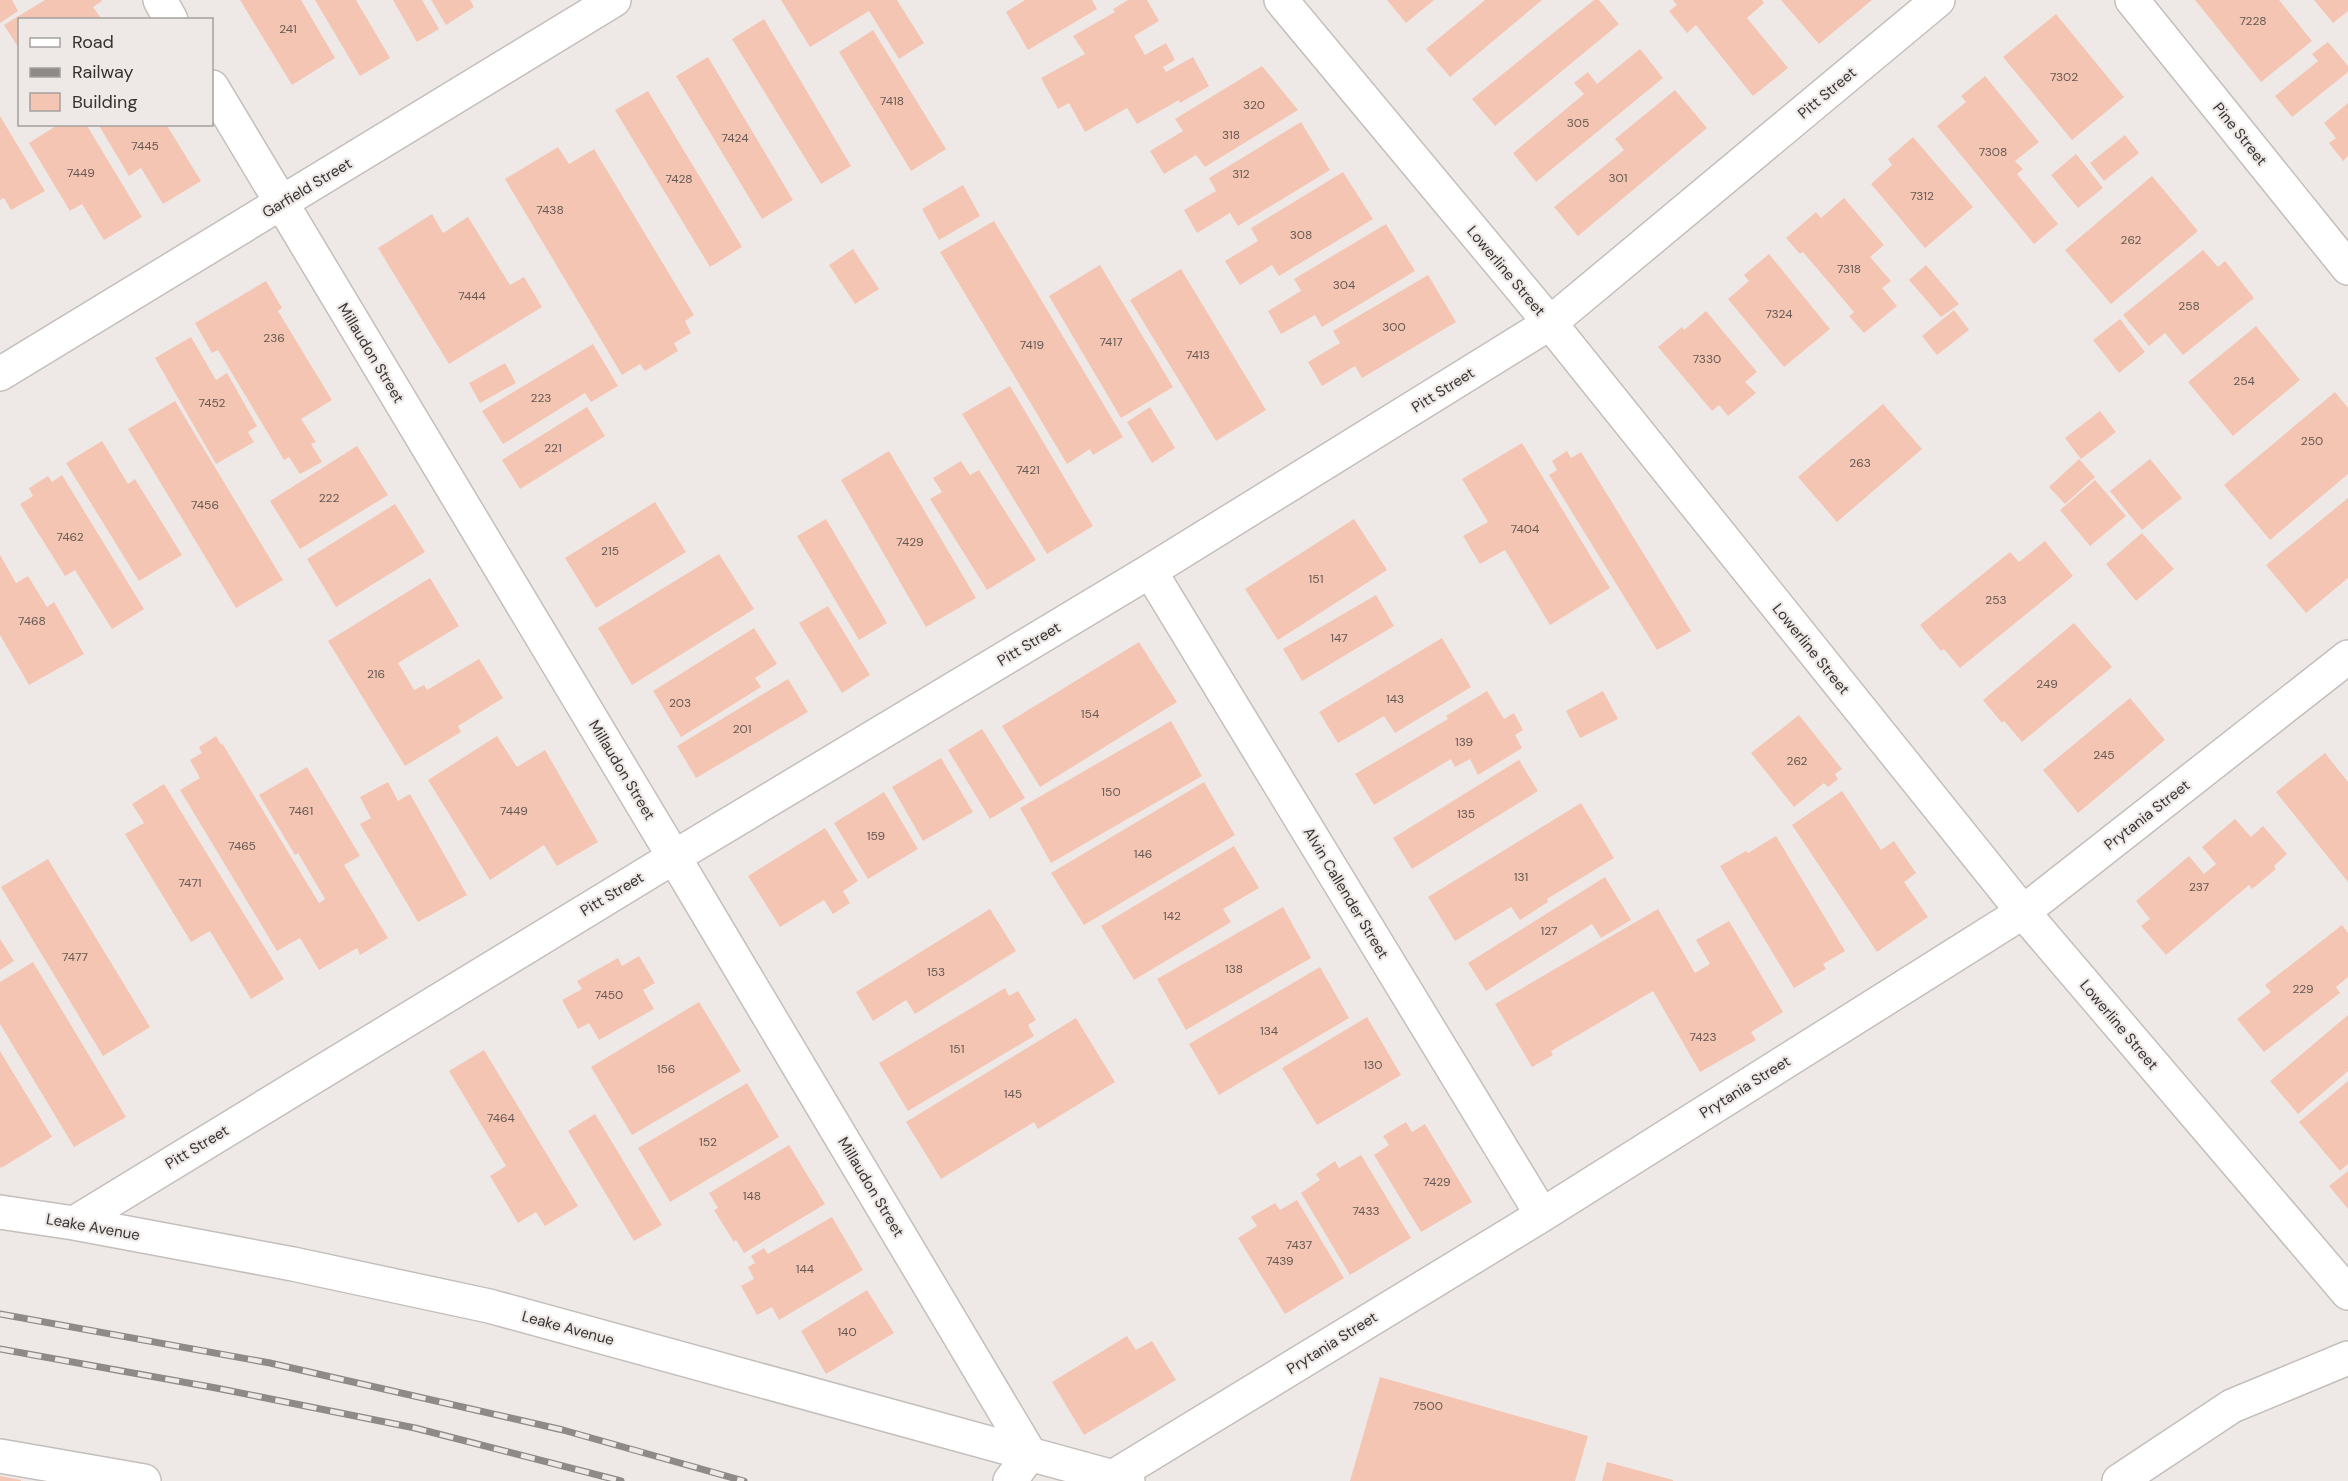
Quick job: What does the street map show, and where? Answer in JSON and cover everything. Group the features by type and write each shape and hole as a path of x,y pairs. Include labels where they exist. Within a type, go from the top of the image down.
{"street":[{"path":"160,0 170,18"},
{"name":"Garfield Street","path":"0,374 614,0"},
{"name":"Lowerline Street","path":"1281,0 1550,323 2022,912 2348,1293"},
{"name":"Pitt Street","path":"74,1223 674,857 1150,571 1550,323 1938,0"},
{"name":"Pine Street","path":"2132,0 2348,267"},
{"name":"Millaudon Street","path":"213,89 1030,1454"},
{"name":"Alvin Callender Street","path":"1150,571 1542,1215"},
{"name":"Prytania Street","path":"1116,1480 2022,912 2348,657"},
{"name":"Leake Avenue","path":"0,1212 74,1223 293,1264 489,1306 1030,1454 1116,1480"},
{"path":"2119,1481 2232,1406 2348,1358"},
{"path":"1010,1481 1030,1454"},
{"path":"0,1456 144,1481"}],"building":[{"path":"0,0 12,0 18,11 0,23"},
{"path":"45,0 102,1 93,7 101,18 18,18 18,47 4,25"},
{"path":"240,0 301,0 335,58 292,85"},
{"path":"315,0 356,0 390,58 360,76"},
{"path":"393,0 422,0 439,29 417,42"},
{"path":"431,0 470,0 474,7 446,25"},
{"path":"781,0 897,0 924,43 899,59 869,11 810,47"},
{"path":"1025,0 1092,0 1097,9 1028,50 1006,12"},
{"path":"1128,0 1147,0 1159,21 1134,36 1145,55 1166,43 1175,60 1163,67 1166,72 1193,57 1209,86 1137,124 1127,108 1085,132 1069,103 1058,109 1041,78 1085,54 1073,36 1115,12 1113,9"},
{"path":"1387,0 1434,0 1406,23"},
{"path":"1485,0 1542,0 1450,77 1426,49"},
{"path":"1594,0 1599,0 1619,24 1495,126 1472,99"},
{"path":"1673,0 1762,0 1764,3 1747,18 1788,68 1753,96 1696,25 1687,33 1669,11 1677,5"},
{"path":"1781,0 1872,0 1819,44"},
{"path":"2195,0 2279,0 2312,41 2261,82"},
{"path":"2314,0 2348,0 2348,11 2333,23"},
{"path":"2056,14 2124,97 2072,140 2003,57"},
{"path":"764,19 851,166 821,184 732,39"},
{"path":"873,30 946,149 911,171 839,52"},
{"path":"2328,42 2348,66 2348,72 2292,117 2275,96 2318,61 2312,54"},
{"path":"1640,49 1663,78 1536,182 1513,153 1584,94 1574,83 1588,72 1597,84"},
{"path":"708,57 793,200 762,219 676,76"},
{"path":"1262,66 1298,110 1205,167 1196,155 1164,174 1150,151 1183,131 1175,119"},
{"path":"1985,76 2039,142 2015,161 2023,169 2017,174 2058,224 2034,244 1937,126 1966,102 1961,96"},
{"path":"1675,90 1707,128 1578,236 1554,207 1624,150 1615,139"},
{"path":"648,91 742,247 710,267 615,110"},
{"path":"2348,103 2348,156 2343,161 2329,143 2336,138 2324,123"},
{"path":"0,116 45,191 11,210 4,198 0,200"},
{"path":"1301,122 1330,170 1238,226 1230,213 1197,233 1184,210 1216,191 1209,178"},
{"path":"56,126 87,126 142,217 104,240 82,204 70,211 29,143"},
{"path":"99,126 167,126 201,181 163,204 141,168 129,176"},
{"path":"2125,135 2139,153 2104,181 2090,163"},
{"path":"1913,137 1973,207 1925,248 1871,184 1892,165 1888,159"},
{"path":"558,147 569,164 594,149 694,315 685,321 691,333 674,343 678,351 645,371 640,364 622,375 505,179"},
{"path":"2076,154 2103,188 2078,208 2051,175"},
{"path":"1343,172 1373,219 1279,276 1272,265 1240,285 1225,261 1258,241 1251,228"},
{"path":"2152,176 2198,231 2111,304 2065,250"},
{"path":"963,185 980,216 939,240 922,209"},
{"path":"1844,198 1884,245 1870,257 1891,281 1882,288 1897,306 1864,333 1849,316 1854,312 1803,252 1800,254 1786,238 1816,212 1821,218"},
{"path":"432,214 443,233 468,217 510,285 524,277 542,307 449,364 378,248"},
{"path":"994,221 1123,437 1093,455 1090,449 1067,464 940,252"},
{"path":"1386,224 1415,271 1322,327 1315,315 1281,334 1268,311 1301,291 1294,279"},
{"path":"853,249 879,289 855,304 829,265"},
{"path":"2203,250 2218,267 2225,261 2254,298 2183,355 2165,333 2149,346 2123,315"},
{"path":"1769,254 1830,329 1784,367 1728,299 1749,281 1744,275"},
{"path":"1100,265 1173,387 1121,418 1049,296"},
{"path":"1926,265 1959,304 1941,317 1909,280"},
{"path":"1181,269 1266,410 1216,441 1130,300"},
{"path":"1428,275 1456,322 1362,378 1355,366 1322,386 1308,362 1340,343 1333,331"},
{"path":"266,281 282,308 278,311 332,400 301,419 316,442 311,444 322,462 300,474 289,457 284,460 218,350 212,353 195,323"},
{"path":"1954,310 1969,330 1937,355 1922,336"},
{"path":"1706,311 1757,372 1745,382 1756,393 1728,416 1719,405 1712,411 1658,347 1682,327 1684,330"},
{"path":"2120,319 2145,352 2119,373 2093,340"},
{"path":"2256,326 2300,380 2233,436 2188,382"},
{"path":"191,337 216,380 227,373 257,426 248,432 254,442 216,464 155,358"},
{"path":"593,344 618,386 591,402 585,393 503,444 482,411"},
{"path":"505,363 516,383 480,403 469,383"},
{"path":"1010,386 1093,526 1047,554 962,414"},
{"path":"2335,392 2348,408 2348,474 2270,540 2224,485"},
{"path":"175,401 283,580 236,608 128,429"},
{"path":"1883,404 1922,449 1837,522 1798,477"},
{"path":"587,407 605,436 520,489 502,460"},
{"path":"1150,407 1175,448 1152,463 1127,422"},
{"path":"2100,411 2116,432 2081,459 2065,438"},
{"path":"102,441 128,484 135,479 182,555 139,581 66,463"},
{"path":"1522,443 1610,588 1550,625 1505,550 1480,564 1463,536 1488,522 1462,479"},
{"path":"357,446 388,495 300,549 270,501"},
{"path":"889,451 976,598 926,627 841,480"},
{"path":"1567,451 1571,458 1581,452 1691,631 1657,650 1549,475 1557,470 1552,461"},
{"path":"2079,459 2095,477 2065,504 2049,487"},
{"path":"2150,459 2182,498 2142,530 2110,491"},
{"path":"961,461 970,475 979,470 1036,560 987,590 930,499 942,492 933,478"},
{"path":"62,475 144,609 112,629 75,570 65,576 20,504 33,496 29,488 48,476 52,482"},
{"path":"2095,480 2126,516 2090,546 2060,510"},
{"path":"2348,498 2348,578 2306,613 2266,565"},
{"path":"655,502 686,552 596,608 565,558"},
{"path":"395,504 425,552 336,607 307,559"},
{"path":"826,519 887,623 859,640 797,536"},
{"path":"1354,519 1387,570 1278,640 1245,589"},
{"path":"2142,533 2174,569 2136,601 2106,564"},
{"path":"2045,541 2073,576 1960,668 1944,649 1941,651 1920,625 2010,552 2019,562"},
{"path":"719,554 754,609 632,685 598,628"},
{"path":"0,555 16,583 28,576 47,607 54,602 84,654 29,685 0,635"},
{"path":"430,578 459,626 398,663 414,690 424,685 427,690 479,659 503,698 458,726 461,732 405,766 328,641"},
{"path":"1376,595 1394,626 1302,681 1283,649"},
{"path":"828,606 870,675 842,693 799,623"},
{"path":"2074,623 2112,667 2022,742 1983,700"},
{"path":"754,628 777,664 755,678 761,687 681,737 653,691"},
{"path":"1442,638 1471,687 1395,733 1384,716 1338,743 1319,712"},
{"path":"1139,642 1177,702 1040,787 1002,726"},
{"path":"788,679 808,712 696,778 677,746"},
{"path":"1487,691 1504,719 1514,713 1523,730 1515,735 1522,748 1478,775 1470,759 1455,767 1451,759 1374,805 1355,774 1448,719 1446,716"},
{"path":"1603,691 1618,719 1580,738 1566,711"},
{"path":"2130,698 2165,740 2078,813 2043,770"},
{"path":"1799,715 1842,769 1835,774 1838,779 1828,787 1824,783 1794,807 1751,753"},
{"path":"1171,721 1202,776 1051,863 1020,808"},
{"path":"982,729 1025,798 990,819 948,750"},
{"path":"216,736 319,903 325,899 298,853 295,855 259,795 307,767 360,856 344,865 388,938 360,955 357,948 319,970 300,938 277,951 180,790 200,778 190,760 202,753 199,747"},
{"path":"497,736 517,767 545,750 598,842 557,866 544,845 490,880 428,780"},
{"path":"2325,753 2348,782 2348,882 2276,792"},
{"path":"941,758 973,812 923,841 892,787"},
{"path":"1519,760 1538,791 1412,869 1393,838"},
{"path":"388,782 398,801 410,794 467,895 418,922 360,824 371,818 360,797"},
{"path":"1204,782 1235,835 1084,925 1051,873"},
{"path":"164,784 284,979 251,999 210,931 191,942 125,834 144,823 132,804"},
{"path":"1842,791 1881,850 1894,841 1916,873 1904,882 1928,917 1877,952 1792,825"},
{"path":"884,792 918,849 868,879 834,823"},
{"path":"1581,803 1614,858 1547,899 1548,902 1520,920 1511,907 1455,941 1428,897"},
{"path":"2235,819 2251,837 2263,826 2287,854 2274,866 2276,869 2252,889 2249,885 2166,955 2141,926 2150,919 2136,901 2189,856 2204,874 2216,864 2202,847"},
{"path":"825,828 858,881 843,891 850,903 833,914 824,900 780,927 748,876"},
{"path":"1776,836 1845,951 1823,964 1826,969 1794,988 1720,866"},
{"path":"1234,846 1259,888 1223,909 1231,922 1134,980 1101,926"},
{"path":"48,859 150,1027 103,1056 1,887"},
{"path":"1605,877 1631,920 1601,938 1592,924 1486,991 1468,963"},
{"path":"1283,907 1311,958 1186,1030 1157,979"},
{"path":"990,909 1016,951 915,1014 906,1000 873,1021 856,992"},
{"path":"1658,909 1695,973 1710,964 1696,940 1729,921 1783,1012 1751,1032 1756,1040 1700,1072 1653,991 1551,1051 1553,1055 1532,1067 1495,1004"},
{"path":"2342,925 2348,933 2348,977 2336,987 2340,993 2264,1052 2237,1019 2271,992 2265,985"},
{"path":"0,939 14,961 0,970"},
{"path":"639,956 655,983 643,990 654,1009 599,1040 589,1023 578,1029 562,1000 582,989 577,981 618,958 622,966"},
{"path":"33,962 126,1117 74,1147 0,1024 0,982"},
{"path":"1320,967 1349,1018 1219,1095 1189,1044"},
{"path":"1005,988 1009,996 1018,991 1036,1020 1028,1025 1034,1036 908,1111 879,1063"},
{"path":"699,1002 741,1071 632,1135 591,1067"},
{"path":"2348,1015 2348,1071 2298,1114 2270,1081"},
{"path":"1367,1017 1401,1075 1317,1125 1282,1068"},
{"path":"1076,1018 1115,1082 1038,1129 1034,1122 941,1179 906,1122"},
{"path":"484,1050 578,1206 545,1226 536,1212 518,1223 490,1176 506,1166 449,1071"},
{"path":"0,1051 52,1137 1,1168 0,1166"},
{"path":"2348,1081 2348,1164 2340,1171 2299,1122"},
{"path":"747,1083 779,1137 670,1202 638,1148"},
{"path":"595,1114 662,1225 634,1241 568,1131"},
{"path":"1406,1122 1412,1132 1425,1124 1472,1202 1421,1232 1374,1155 1389,1145 1383,1136"},
{"path":"789,1145 825,1204 744,1253 736,1240 734,1242 714,1210 718,1208 709,1193"},
{"path":"1361,1155 1411,1238 1350,1275 1301,1193 1320,1180 1316,1174 1335,1161 1339,1168"},
{"path":"2348,1171 2348,1209 2329,1186"},
{"path":"1297,1200 1344,1278 1285,1314 1238,1238 1257,1226 1251,1217 1275,1203 1280,1210"},
{"path":"832,1217 863,1270 779,1320 772,1307 757,1315 741,1286 754,1279 748,1267 755,1263 751,1256 764,1248 768,1254"},
{"path":"867,1290 894,1333 826,1374 801,1331"},
{"path":"1127,1336 1136,1350 1152,1341 1176,1380 1084,1435 1052,1382"},
{"path":"1380,1377 1588,1436 1575,1481 1350,1481"},
{"path":"1607,1462 1673,1480 1673,1481 1602,1481"},
{"path":"0,1476 21,1480 21,1481 0,1481"}],"railway":[{"path":"0,1314 270,1363 563,1430 744,1481"},
{"path":"0,1349 216,1388 415,1428 621,1481"}]}
